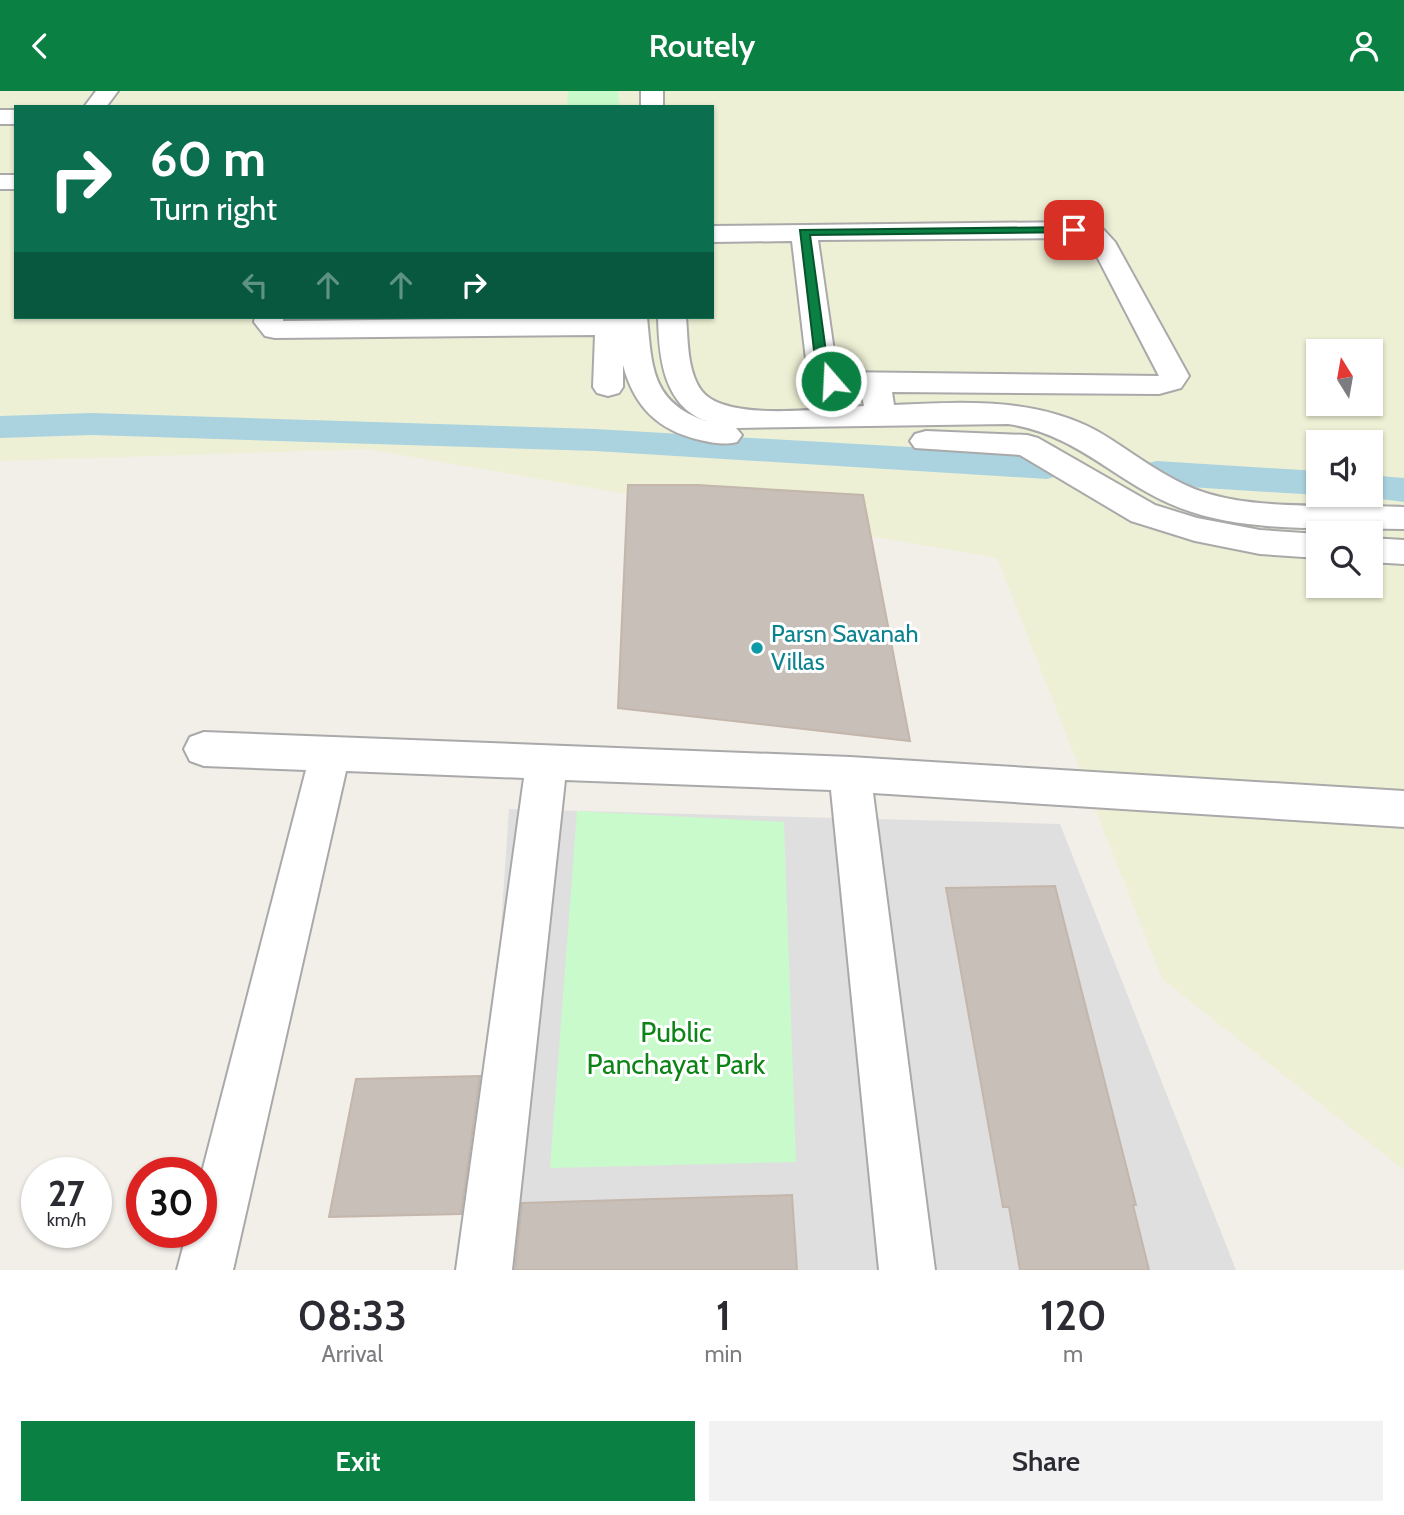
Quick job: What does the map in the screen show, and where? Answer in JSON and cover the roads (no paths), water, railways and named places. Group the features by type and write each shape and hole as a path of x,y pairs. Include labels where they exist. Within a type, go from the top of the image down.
{"street":[{"path":"714,234 804,232 1074,230 1093,233 1102,242 1174,376 1170,382 1159,385 831,381 823,376 804,232"},
{"path":"268,319 275,330 435,322 585,328 617,320"},
{"path":"672,319 680,382 685,393 710,412 745,428 881,417 984,414 1030,431 1143,513 1223,521 1404,518"},
{"path":"608,387 617,320"},
{"path":"617,320 654,405 667,417 685,427 963,441 1030,431"},
{"path":"875,383 881,417"},
{"path":"654,405 685,393"},
{"path":"1223,521 1260,542 1306,546"},
{"path":"1383,551 1404,552"},
{"path":"204,748 850,774 1404,809"},
{"path":"205,1270 330,754"},
{"path":"484,1270 547,762"},
{"path":"850,774 907,1270"}],"waterway":[{"path":"0,427 92,424 595,440 1047,467"},
{"path":"1157,473 1306,482"},
{"path":"1383,488 1404,490"}],"place":[{"name":"Parsn Savanah Villas","path":"757,648"}],"park label":[{"name":"Public Panchayat Park","path":"676,1048"}]}
